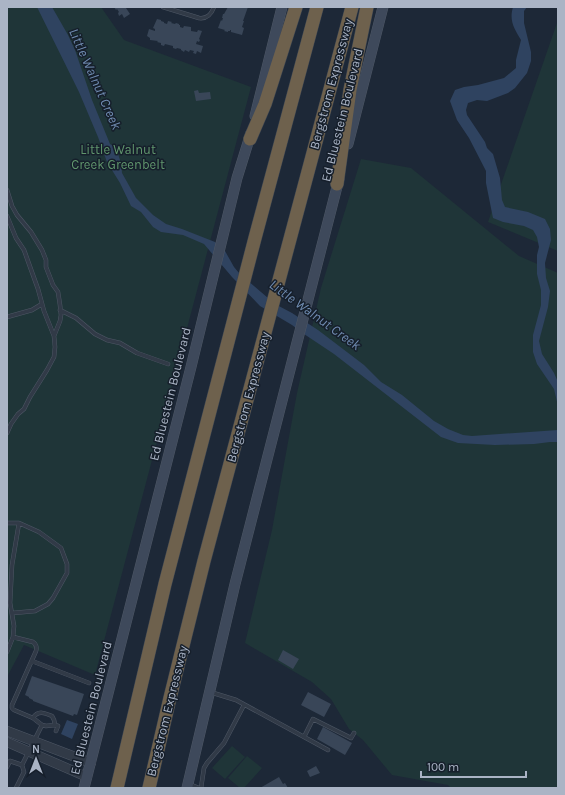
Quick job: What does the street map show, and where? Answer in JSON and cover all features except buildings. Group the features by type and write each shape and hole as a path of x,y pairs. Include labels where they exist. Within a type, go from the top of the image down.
{"highway":[{"path":"250,139 265,104 296,7"},
{"path":"117,788 165,584 317,7"},
{"name":"Bergstrom Expressway","path":"148,788 204,561 352,7"},
{"path":"337,184 350,90 367,7"},
{"path":"157,788 163,758 161,734"}],"main road":[{"name":"Ed Bluestein Boulevard","path":"84,788 238,178 250,139 282,7"},
{"name":"Ed Bluestein Boulevard","path":"188,786 235,584 383,7"}],"street":[{"path":"7,731 90,763"},
{"path":"7,742 87,776"},
{"path":"38,743 39,755"}],"lane":[{"path":"163,7 203,18 209,15 214,7"},
{"path":"7,190 14,210 31,232 44,256 46,260 46,267 53,285 58,292 61,315 54,336"},
{"path":"7,216 16,238 24,250 54,336 55,347 54,357 48,370 24,409 10,424 7,433"},
{"path":"7,317 32,310 42,304"},
{"path":"60,310 76,318 95,334 107,340 120,343 137,353 168,364"},
{"path":"7,523 19,523 39,532 62,548 67,564 67,573 48,604 35,611 13,613"},
{"path":"7,652 13,637 13,613 10,602 12,565 19,523"},
{"path":"13,637 33,642 37,647 12,708 33,718 42,725 55,725"},
{"path":"32,661 89,683"},
{"path":"209,692 236,700 328,750"},
{"path":"188,786 200,788 204,768 207,762 224,743 244,705"},
{"path":"33,718 39,713 52,716 55,725 58,726 56,731"},
{"path":"304,737 313,719 351,738 354,733"},
{"path":"16,788 24,772 22,765 29,752 38,743 42,725"},
{"path":"7,767 10,761 22,765"}],"green space":[{"name":"Little Walnut Creek Greenbelt","path":"7,7 101,7 124,40 251,87 95,675 24,645 7,677"},
{"path":"558,20 558,251 488,222"},
{"path":"361,159 411,168 519,256 558,273 558,788 451,788 448,785 392,775 363,740 349,729 331,699 312,682 245,643 272,530 297,393 321,288"},
{"path":"232,746 245,757 225,779 212,768"},
{"path":"247,756 262,768 244,788 240,788 228,778"}],"water":[{"path":"37,7 52,7 68,35 110,144 116,148 121,163 122,173 136,198 153,215 166,224 215,242 225,251 239,273 275,304 318,330 364,365 381,382 402,395 434,421 448,429 463,435 472,436 558,430 558,442 495,445 458,443 441,437 334,354 292,325 260,306 232,277 204,244 183,235 161,232 153,227 141,212 131,206 120,183 107,162 79,92"},
{"path":"513,7 527,7 524,11 524,23 531,52 531,61 527,73 515,88 508,93 487,101 477,100 468,103 466,110 467,115 485,142 487,148 493,154 500,178 502,200 505,207 528,212 545,219 550,229 551,240 545,263 546,278 550,291 548,307 539,341 542,354 558,382 558,406 554,389 537,364 533,352 533,335 541,305 541,290 537,274 537,255 539,247 537,237 533,230 524,226 503,222 493,218 486,183 486,171 469,138 457,120 450,101 455,90 504,78 516,68 516,60 521,40 514,28 512,20"},
{"path":"67,720 78,724 72,739 61,734"}],"water label":[{"name":"Little Walnut Creek","path":"95,79"},
{"name":"Little Walnut Creek","path":"315,315"}]}
